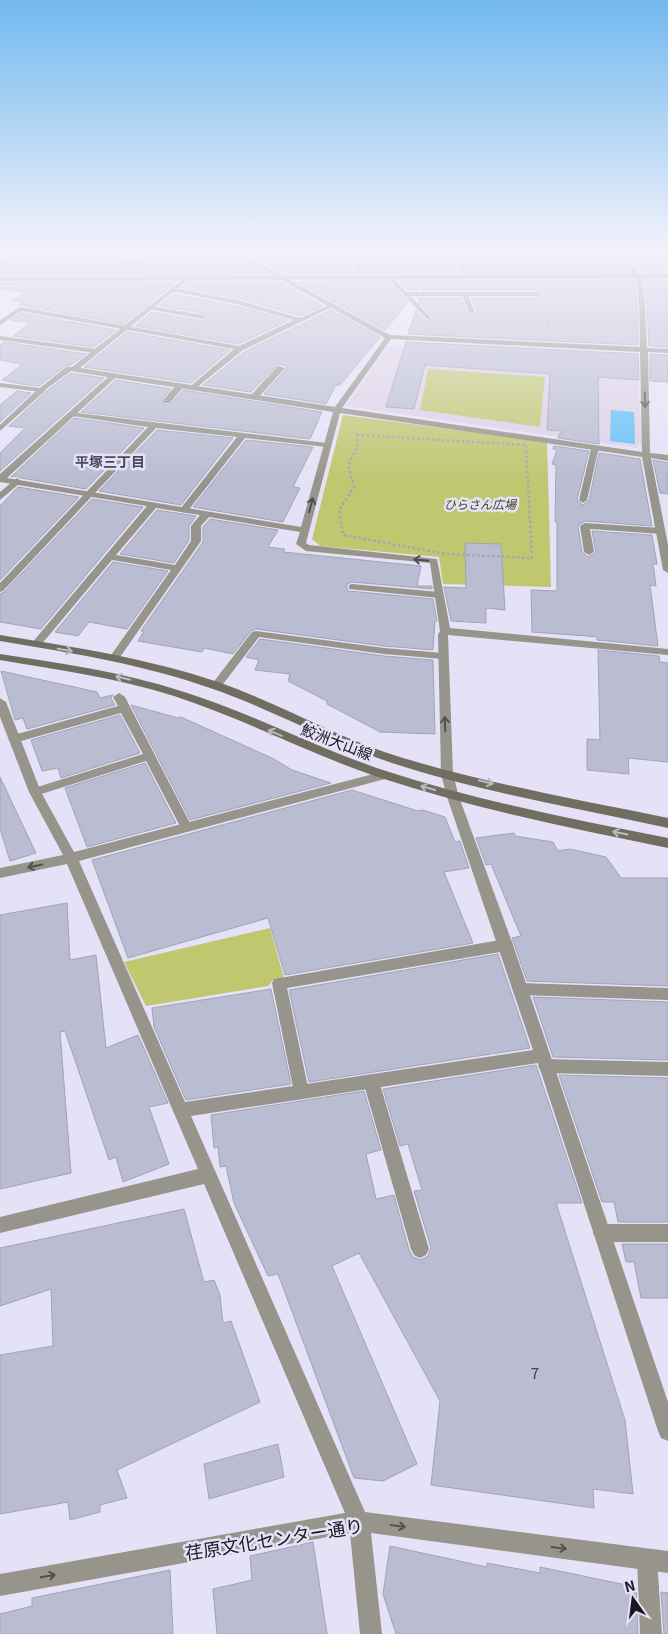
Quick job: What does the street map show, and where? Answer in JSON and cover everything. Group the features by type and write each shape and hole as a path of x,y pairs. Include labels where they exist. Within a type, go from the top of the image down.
{"main road":[{"name":"鮫洲大山線","path":"0,638 156,667 216,686 398,761 668,823"},
{"name":"鮫洲大山線","path":"0,657 104,674 149,684 203,702 315,750 384,775 452,794 588,827 668,843"}],"street":[{"path":"74,369 123,329"},
{"path":"138,329 240,348"},
{"path":"196,386 240,348 280,329"},
{"path":"375,329 389,337 668,351"},
{"path":"643,329 646,454 668,570"},
{"path":"389,337 337,410 304,530 302,544 306,548 434,561 445,632 443,635 443,656 447,773 452,794 521,989 668,1431"},
{"path":"0,338 96,351"},
{"path":"254,396 281,368"},
{"path":"0,429 42,390 69,369 74,369 196,386 337,410 668,458"},
{"path":"0,479 114,374"},
{"path":"0,385 42,390"},
{"path":"167,401 181,385"},
{"path":"72,414 327,445"},
{"path":"0,589 154,425"},
{"path":"184,510 243,435"},
{"path":"583,500 595,447"},
{"path":"0,479 304,530"},
{"path":"0,497 17,481"},
{"path":"36,644 154,504"},
{"path":"114,658 196,541 196,526 206,514"},
{"path":"589,552 585,526 661,531"},
{"path":"110,557 178,568"},
{"path":"352,586 439,595"},
{"path":"445,632 668,652"},
{"path":"216,686 256,634 384,651 443,656"},
{"path":"119,697 186,827"},
{"path":"0,702 34,792 71,858 359,1521 371,1634"},
{"path":"14,739 125,708"},
{"path":"34,792 150,756"},
{"path":"0,873 71,858 384,775"},
{"path":"301,1092 279,983 506,945"},
{"path":"521,989 668,994"},
{"path":"180,1110 371,1081 544,1060 668,1069"},
{"path":"371,1081 420,1249"},
{"path":"0,1224 208,1175"},
{"path":"602,1233 668,1233"},
{"name":"荏原文化センター通り","path":"0,1585 359,1521 658,1561"},
{"path":"651,1634 658,1561"}],"path":[{"path":"357,434 526,445 532,558 446,554 344,535 339,510 354,487 348,466 357,447 357,434"}],"shaded area":[{"path":"388,346 637,361 642,445 636,448 346,406"}],"green space":[{"path":"428,369 545,377 540,427 420,410"},
{"name":"ひらさん広場","path":"343,415 547,442 551,587 443,584 439,557 320,546 312,539"},
{"path":"270,928 284,978 273,980 268,986 146,1006 124,962"}],"water":[{"path":"611,410 634,412 635,444 610,441"}],"building":[{"path":"22,329 116,330 94,347 13,336"},
{"path":"154,329 270,329 239,344"},
{"path":"291,329 366,329 380,337 340,385 336,385 326,404 264,394 286,369 286,366 279,364 251,392 203,385 244,352"},
{"path":"410,329 638,329 638,345 408,334"},
{"path":"648,329 668,329 668,347 649,346"},
{"path":"127,332 230,350 191,383 84,367"},
{"path":"4,342 86,354 71,365 65,366 39,386 20,384 2,380 23,364 0,360 0,345"},
{"path":"406,342 638,354 639,380 598,377 599,444 558,438 561,431 547,430 550,374 425,365 414,409 386,407"},
{"path":"650,354 668,355 668,382 650,381"},
{"path":"71,373 104,378 0,471 0,453 25,428 9,426 48,390"},
{"path":"116,380 171,389 163,398 164,405 171,404 183,390 322,412 310,439 81,412"},
{"path":"17,391 31,393 0,422 0,405"},
{"path":"74,418 144,428 86,489 17,476 11,477"},
{"path":"157,430 233,438 181,505 99,491"},
{"path":"246,440 313,447 293,487 300,488 283,522 193,507"},
{"path":"554,446 589,451 577,500 583,505 589,500 599,453 640,459 652,526 585,521 578,526 582,552 588,557 596,553 592,531 652,535 657,564 653,564 656,586 650,585 658,646 597,640 597,637 532,632 531,590 557,591 556,465 552,464 557,450 553,449"},
{"path":"653,460 668,463 668,494 660,493"},
{"path":"18,487 79,497 0,580 0,506"},
{"path":"92,499 143,507 41,629 0,622 0,594"},
{"path":"157,510 196,516 189,526 189,540 174,563 120,554"},
{"path":"210,519 278,530 268,547 285,549 283,552 421,566 417,586 432,586 432,589 352,582 347,584 347,589 349,591 433,599 437,621 435,621 433,650 384,646 256,629 251,631 233,654 204,648 202,652 138,641 144,631 141,631 203,542 203,527"},
{"path":"465,543 501,544 505,610 486,608 486,623 451,621 444,587 466,588"},
{"path":"113,562 168,571 127,629 89,622 78,636 55,632"},
{"path":"260,639 384,656 433,660 435,734 380,732 288,681 290,674 255,670 259,660 246,657"},
{"path":"598,650 659,656 660,662 668,663 668,762 628,758 629,774 587,770 587,739 600,740"},
{"path":"1,671 97,692 100,698 113,695 111,698 115,705 27,729 23,718 15,720"},
{"path":"131,705 178,718 181,717 274,759 292,770 331,783 190,820"},
{"path":"120,715 140,753 61,778 58,768 42,771 31,740"},
{"path":"145,763 176,823 87,847 65,788"},
{"path":"0,777 36,853 10,861 0,829"},
{"path":"352,790 418,811 423,810 445,817 455,842 460,841 469,868 444,872 473,943 285,975 268,918 128,958 92,860"},
{"path":"514,833 515,836 553,842 558,851 570,849 606,857 621,878 668,878 668,986 527,981 512,938 521,936 491,864 486,865 476,838"},
{"path":"67,903 70,960 96,955 106,1048 138,1035 168,1103 149,1107 169,1164 123,1182 116,1157 109,1160 65,1031 60,1032 71,1173 0,1189 0,915"},
{"path":"498,954 530,1048 309,1082 289,990"},
{"path":"271,989 291,1084 186,1100 154,1027 152,1008"},
{"path":"533,997 668,1002 668,1060 553,1057"},
{"path":"536,1065 582,1203 556,1203 625,1420 633,1494 593,1489 594,1508 431,1485 440,1401 359,1253 332,1266 417,1464 383,1481 354,1478 278,1274 268,1276 234,1203 226,1166 220,1167 218,1147 214,1148 211,1115 364,1091 381,1150 366,1154 376,1199 394,1195 409,1250 413,1257 421,1260 428,1256 431,1248 414,1191 422,1190 408,1144 400,1146 383,1089"},
{"path":"559,1075 668,1078 668,1222 618,1222 614,1202 602,1202"},
{"path":"184,1209 204,1282 214,1280 220,1295 223,1323 231,1321 260,1402 117,1470 127,1498 100,1505 100,1512 70,1520 68,1502 0,1514 0,1355 53,1346 51,1289 0,1306 0,1248"},
{"path":"622,1244 668,1244 668,1298 641,1298 634,1262 626,1262"},
{"path":"278,1444 284,1477 209,1499 204,1464"},
{"path":"313,1542 327,1634 217,1634 213,1589 252,1580 250,1556"},
{"path":"390,1546 487,1567 487,1563 540,1573 540,1567 636,1587 638,1634 396,1634 383,1594"},
{"path":"170,1570 173,1634 0,1634 0,1614 32,1606 32,1598"},
{"path":"661,1592 668,1593 668,1634 664,1634"}],"district":[{"name":"平塚三丁目","path":"110,461"}]}
